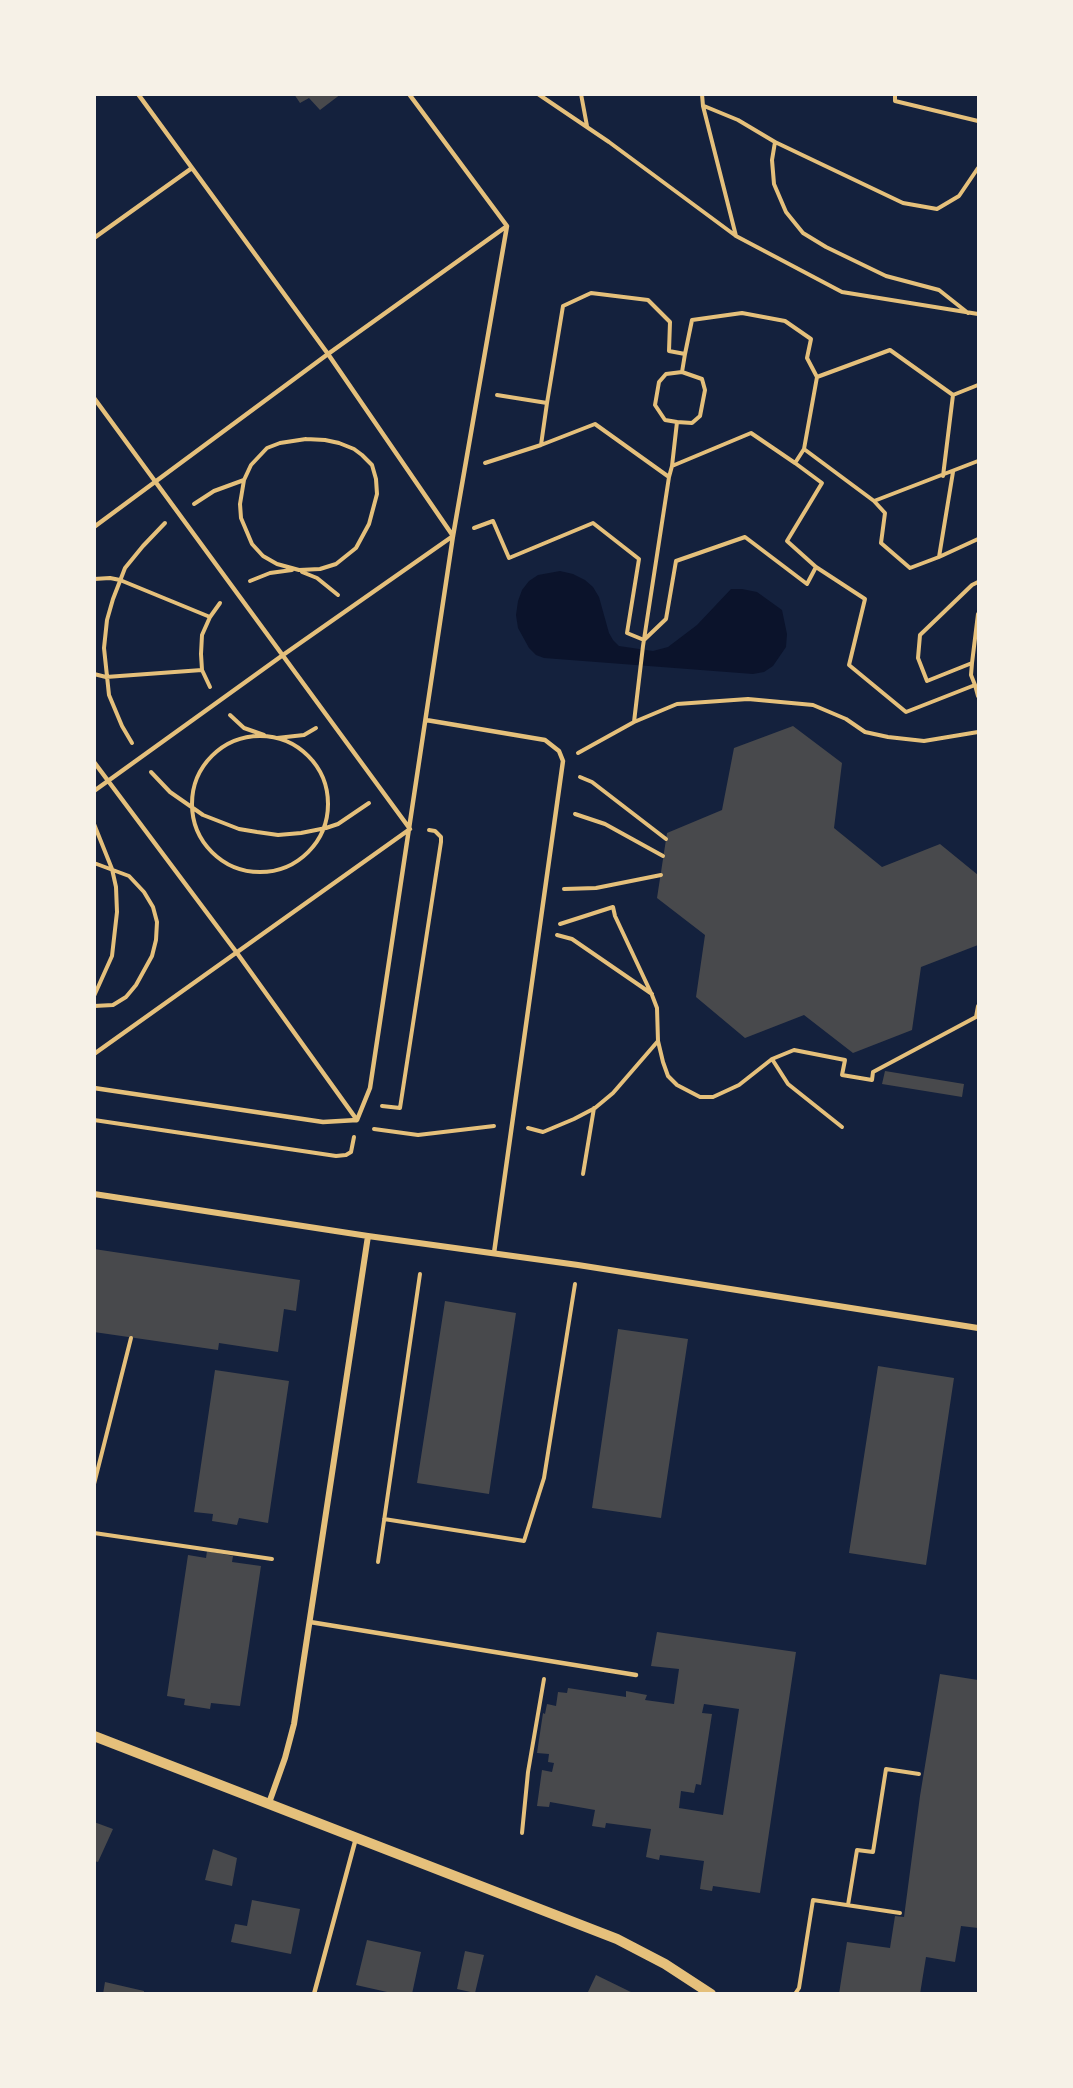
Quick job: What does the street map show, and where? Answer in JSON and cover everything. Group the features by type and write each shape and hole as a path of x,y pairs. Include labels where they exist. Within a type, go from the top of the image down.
{"street":[{"path":"94,1194 578,1265 978,1328"},
{"path":"269,1803 294,1724 368,1236"},
{"path":"94,1736 617,1940 665,1964 711,1994"}],"lane":[{"path":"138,94 328,354 453,536"},
{"path":"357,1120 370,1088 453,536 507,226 409,94"},
{"path":"94,238 192,168"},
{"path":"94,527 328,354 507,226"},
{"path":"94,398 410,829"},
{"path":"94,791 453,536"},
{"path":"426,720 545,740 559,751 563,761 494,1254"},
{"path":"94,762 237,953 357,1120"},
{"path":"94,1054 410,829"},
{"path":"94,1088 323,1122 357,1120"},
{"path":"310,1622 636,1675"},
{"path":"314,1994 356,1838"}],"path":[{"path":"538,94 736,236 842,292 978,314"},
{"path":"581,94 587,127"},
{"path":"702,94 703,106 736,236"},
{"path":"895,94 895,101 978,120"},
{"path":"703,106 738,120 775,142 903,203 937,209 959,196 978,168"},
{"path":"775,142 771,160 774,184 786,212 803,233 885,276 939,290 968,313"},
{"path":"541,445 563,306 591,293 648,300 670,322 669,351 685,354"},
{"path":"682,372 693,320 741,313 785,321 811,339 807,358 817,377 804,449 795,462"},
{"path":"817,377 890,350 953,395"},
{"path":"682,372 702,380 705,390 700,416 692,423 677,422 664,420 655,405 659,382 666,374 682,372"},
{"path":"953,395 978,385"},
{"path":"478,393 547,403"},
{"path":"943,476 953,395"},
{"path":"634,722 643,646 677,422"},
{"path":"464,470 541,445 595,424 669,477"},
{"path":"672,466 751,433 795,462 822,483 787,541 816,567 865,599 849,665 906,712 975,685"},
{"path":"306,439 339,443 362,454 372,465 376,478 377,494 374,505 362,538 348,557 320,569 299,570 276,564 263,556 252,544 241,518 240,504 244,480 251,465 267,448 287,441 306,439"},
{"path":"804,449 874,501 885,513 881,543 910,568 978,539"},
{"path":"874,501 978,461"},
{"path":"939,557 953,472"},
{"path":"453,536 493,521 509,558 593,523 639,560 627,633 644,640"},
{"path":"644,640 666,619 676,561 745,537 807,584 816,567"},
{"path":"94,579 120,580 210,616"},
{"path":"972,663 927,681 918,658 920,635 972,585 978,582"},
{"path":"978,614 971,675 978,696"},
{"path":"94,674 106,677 202,670"},
{"path":"563,761 634,722 677,704 748,699 813,705 846,718 865,732 888,736 924,741 978,732"},
{"path":"252,736 291,743 309,756 323,774 329,799 326,828 316,846 290,867 256,873 239,870 210,852 195,825 194,793 200,767 221,747 235,740 252,736"},
{"path":"563,769 592,782 666,838"},
{"path":"558,808 605,824 663,856"},
{"path":"94,824 117,887 117,912 112,956 94,996"},
{"path":"363,1105 400,1108 441,842 441,837 435,831 410,829"},
{"path":"94,863 129,876 144,892 153,907 157,922 152,956 146,970 126,997 113,1005 94,1006"},
{"path":"546,889 596,888 661,874"},
{"path":"540,931 613,907 657,1008 658,1041 668,1076 677,1085 700,1097 713,1097 728,1091 755,1074 772,1059 794,1050 845,1060 842,1075 872,1080 873,1072 976,1017 978,1006"},
{"path":"540,931 572,939 652,995"},
{"path":"94,1120 342,1156 351,1152 357,1120 375,1129 418,1135 513,1124 543,1132 595,1108 613,1093 658,1041"},
{"path":"772,1059 788,1084 842,1127"},
{"path":"583,1174 595,1108"},
{"path":"384,1519 524,1541 544,1478 578,1265"},
{"path":"378,1562 420,1274"},
{"path":"94,1484 130,1338"},
{"path":"94,1533 272,1559"},
{"path":"522,1833 528,1772 547,1661"},
{"path":"848,1905 857,1850 873,1852 885,1769 919,1774"},
{"path":"795,1994 799,1988 813,1900 900,1913"}],"water":[{"path":"560,571 573,574 593,587 599,597 609,633 619,646 653,651 668,647 697,625 731,589 742,589 757,592 782,610 787,634 786,647 773,666 764,672 753,674 544,658 536,655 529,648 518,628 516,615 518,601 529,581 538,575"}],"building":[{"path":"294,94 341,94 320,110 309,98 300,103"},
{"path":"793,726 842,763 834,828 882,867 940,844 978,875 978,945 921,967 912,1030 853,1053 804,1015 745,1038 696,997 705,935 657,898 667,833 722,810 734,748"},
{"path":"885,1071 964,1084 962,1097 882,1084"},
{"path":"94,1249 300,1280 296,1311 284,1309 278,1352 219,1343 218,1350 94,1332"},
{"path":"445,1301 516,1313 489,1494 417,1483"},
{"path":"618,1329 688,1339 661,1518 592,1508"},
{"path":"878,1366 954,1378 926,1565 849,1553"},
{"path":"215,1370 289,1381 268,1523 239,1518 237,1525 212,1521 213,1514 194,1512"},
{"path":"207,1551 233,1556 232,1562 261,1566 240,1706 211,1703 210,1709 184,1705 185,1699 167,1696 188,1555 206,1558"},
{"path":"657,1632 796,1652 760,1893 713,1886 712,1891 700,1889 704,1861 660,1855 659,1860 646,1857 651,1829 606,1823 605,1828 592,1826 595,1810 550,1802 549,1807 537,1806 542,1770 552,1772 554,1763 548,1762 549,1754 537,1753 543,1713 545,1714 547,1704 556,1706 558,1692 567,1693 568,1688 626,1697 626,1691 647,1695 645,1700 674,1704 679,1669 651,1666","holes":["704,1704 739,1709 723,1815 679,1808 681,1791 694,1793 696,1784 701,1785 712,1714 702,1713"]},
{"path":"940,1674 978,1680 978,1928 961,1926 955,1962 926,1957 920,1994 839,1994 847,1942 890,1948 895,1916 904,1917 920,1796"},
{"path":"94,1822 113,1829 98,1862 94,1861"},
{"path":"213,1849 237,1858 232,1886 205,1880"},
{"path":"252,1900 300,1909 291,1954 231,1942 235,1924 247,1926"},
{"path":"367,1940 421,1952 412,1994 396,1994 356,1985"},
{"path":"465,1951 484,1955 475,1993 457,1989"},
{"path":"596,1975 635,1994 587,1994"},
{"path":"105,1982 144,1991 144,1994 103,1994"}]}
